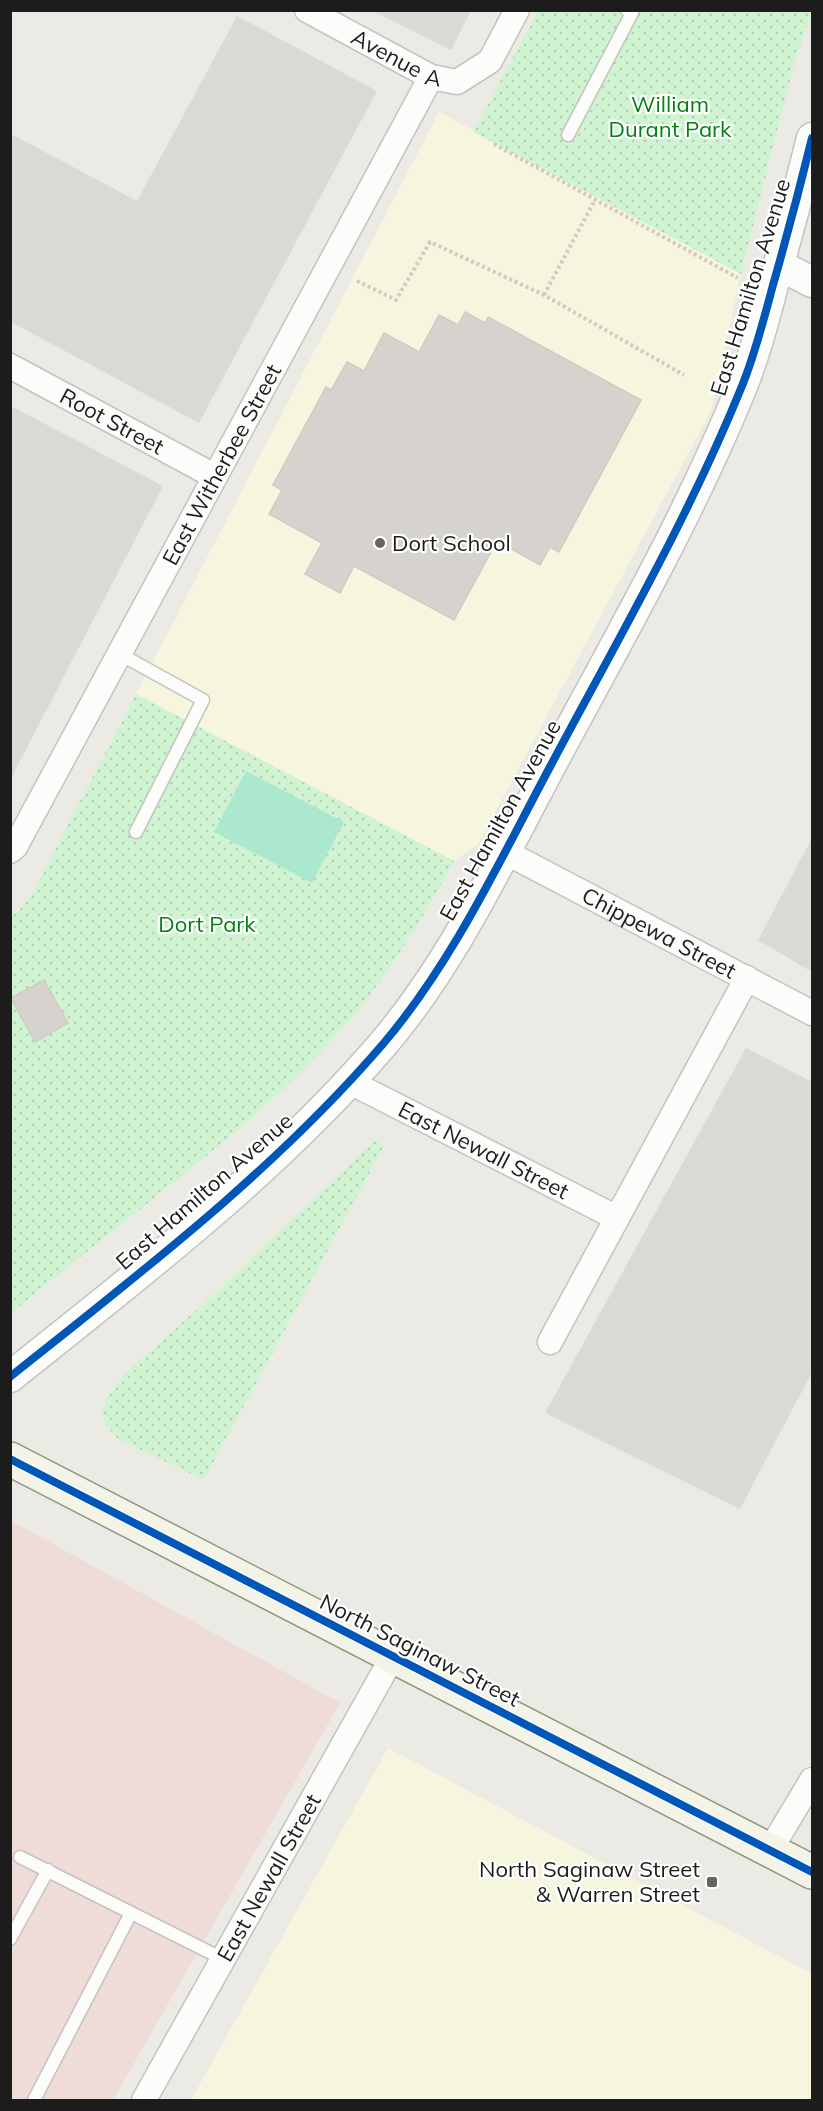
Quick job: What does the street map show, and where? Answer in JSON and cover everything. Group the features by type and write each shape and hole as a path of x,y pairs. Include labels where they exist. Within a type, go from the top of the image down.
{"main road":[{"name":"North Saginaw Street","path":"10,1459 813,1872"}],"street":[{"name":"Avenue A","path":"307,10 431,77 457,82 490,61 517,10"},
{"name":"East Witherbee Street","path":"10,851 15,847 431,77"},
{"name":"East Hamilton Avenue","path":"10,1377 160,1257 253,1176 350,1082 386,1041 424,991 505,852 657,565 713,452 744,383 813,138"},
{"path":"779,265 813,282"},
{"name":"Root Street","path":"10,366 214,476"},
{"name":"Chippewa Street","path":"505,852 813,1013"},
{"path":"550,1342 747,978"},
{"name":"East Newall Street","path":"350,1082 617,1218"},
{"name":"East Newall Street","path":"144,2100 393,1656"},
{"path":"770,1850 813,1780"}],"lane":[{"path":"568,135 632,13 627,10"},
{"path":"118,653 203,700 136,832"},
{"path":"20,1857 223,1959"},
{"path":"10,1939 48,1870"},
{"path":"34,2100 131,1913"}],"path":[{"path":"494,144 738,278"},
{"path":"543,295 595,200"},
{"path":"357,280 396,300 430,242 543,295 684,375"}],"shaded area":[{"path":"470,10 471,11 451,50 373,11"},
{"path":"237,16 377,91 199,423 11,322 11,134 137,201"},
{"path":"439,112 741,274 711,411 478,844 454,861 136,694"},
{"path":"11,406 163,486 11,778"},
{"path":"812,838 812,972 758,940"},
{"path":"746,1048 812,1082 812,1372 740,1509 545,1413"},
{"path":"10,1520 340,1703 113,2100 11,2100"},
{"path":"388,1748 812,1974 812,2100 191,2100"}],"green space":[{"name":"William Durant Park","path":"538,11 812,11 794,64 741,274 473,132"},
{"name":"Dort Park","path":"136,694 454,861 389,969 355,1014 304,1069 221,1144 11,1313 11,915 17,913 31,896"},
{"path":"246,771 344,822 312,883 214,832"},
{"path":"374,1141 384,1146 204,1480 118,1439 105,1424 102,1411 109,1393 126,1372 208,1300"}],"building":[{"path":"465,312 485,323 488,317 641,400 559,552 550,547 540,565 497,541 454,620 354,566 340,593 305,574 322,543 269,514 282,490 273,485 326,387 331,390 347,362 364,371 384,333 419,352 439,315 458,325"},
{"path":"44,980 68,1023 35,1042 11,998"}],"cycle path":[{"path":"10,1377 204,1219 297,1135 383,1044 432,979 474,909 676,531 721,435 755,349 812,138"},
{"path":"10,1459 812,1872"}],"place":[{"name":"Dort School","path":"380,543"},
{"name":"North Saginaw Street & Warren Street","path":"712,1882"}]}
